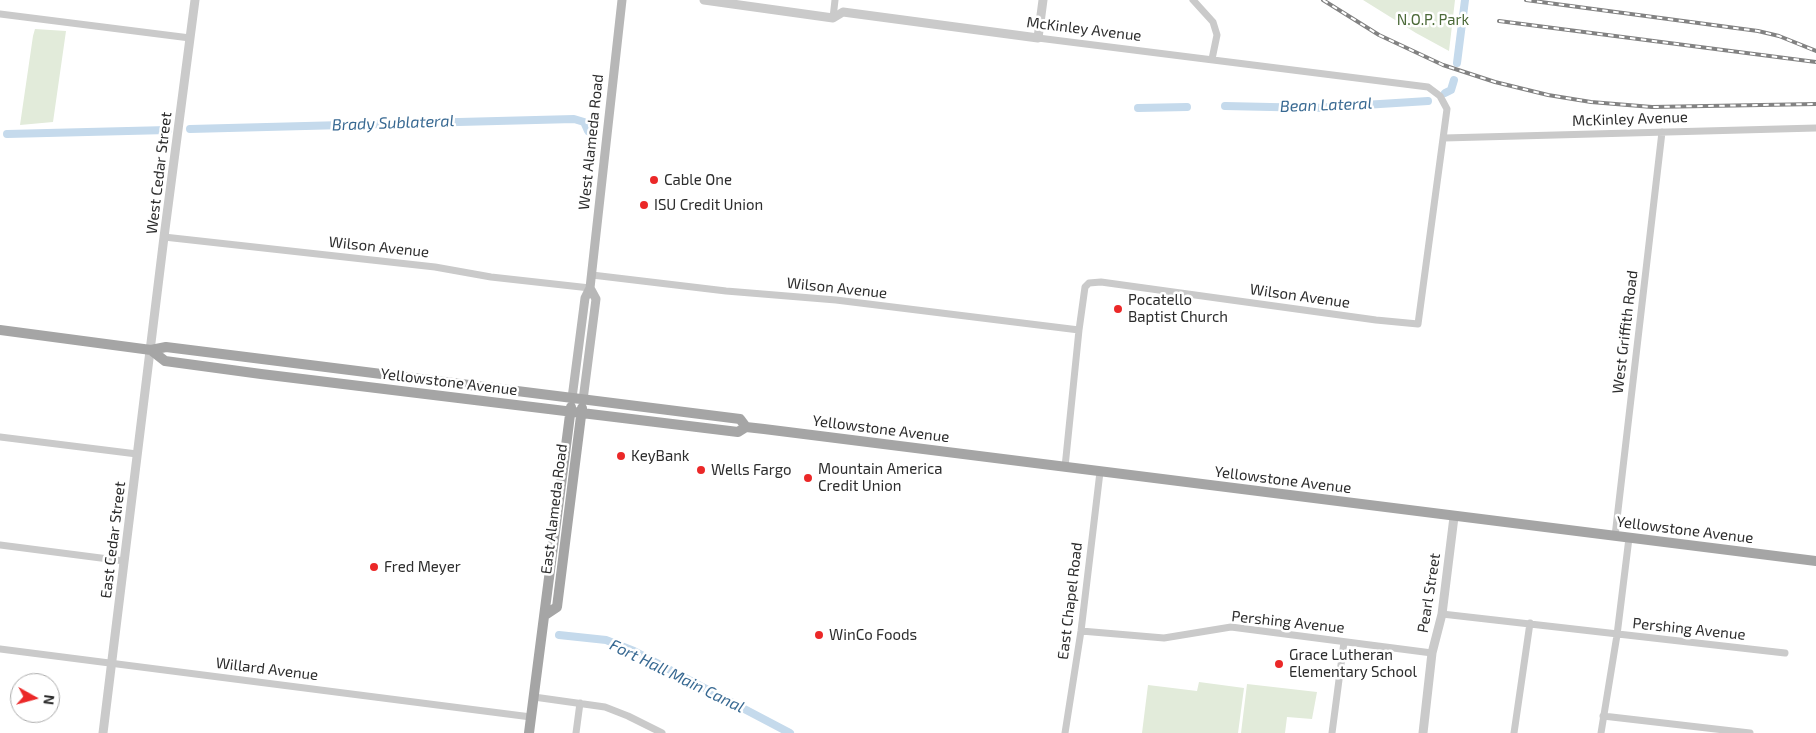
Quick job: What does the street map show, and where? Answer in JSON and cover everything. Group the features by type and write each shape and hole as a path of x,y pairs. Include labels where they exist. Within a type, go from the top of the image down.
{"main road":[{"name":"West Alameda Road","path":"570,412 584,298 590,288 592,275 622,0"},
{"name":"West Alameda Road","path":"583,400 596,299 590,288"},
{"name":"Yellowstone Avenue","path":"0,330 151,350 166,347 740,419 746,427"},
{"name":"Yellowstone Avenue","path":"151,350 165,361 738,432 746,427 1816,561"},
{"name":"East Alameda Road","path":"545,615 557,607 583,400"},
{"name":"East Alameda Road","path":"529,733 570,412"}],"street":[{"name":"West Cedar Street","path":"151,350 195,0"},
{"name":"McKinley Avenue","path":"704,0 833,18 843,12 1428,87 1440,96 1447,113 1444,138 1816,128"},
{"path":"833,18 835,0"},
{"path":"1038,38 1043,0"},
{"path":"1193,0 1213,22 1217,35 1212,59"},
{"path":"0,14 190,38"},
{"name":"West Griffith Road","path":"1615,536 1662,132"},
{"name":"Wilson Avenue","path":"592,275 726,291 836,300 1079,330 1085,287 1089,283 1101,282 1376,320 1418,324 1444,138"},
{"name":"Wilson Avenue","path":"164,237 426,266 492,277 590,288"},
{"path":"1065,467 1079,330"},
{"name":"East Cedar Street","path":"103,733 151,350"},
{"path":"0,437 137,454"},
{"name":"East Chapel Road","path":"1065,733 1100,472"},
{"name":"Pearl Street","path":"1423,733 1432,653 1442,614 1454,517"},
{"path":"1601,733 1617,635 1629,538"},
{"path":"0,545 124,561"},
{"name":"Pershing Avenue","path":"1442,614 1785,653"},
{"path":"1514,733 1530,623"},
{"name":"Pershing Avenue","path":"1080,631 1164,638 1231,627 1432,653"},
{"path":"1332,733 1344,642"},
{"name":"Willard Avenue","path":"0,649 531,717"},
{"path":"534,697 605,707 662,733"},
{"path":"576,733 580,703"},
{"path":"1603,716 1750,733"}],"green space":[{"name":"N.O.P. Park","path":"1363,0 1455,0 1449,51 1416,33"},
{"path":"35,29 66,31 53,122 20,125 33,36"},
{"path":"1199,682 1244,688 1238,733 1142,733 1148,685 1197,691"},
{"path":"1247,684 1317,692 1312,719 1287,717 1285,733 1241,733"}],"waterway":[{"name":"Bean Lateral","path":"1457,63 1465,0"},
{"name":"Bean Lateral","path":"1445,93 1451,90 1454,80"},
{"name":"Bean Lateral","path":"1225,106 1316,108 1428,101"},
{"name":"Bean Lateral","path":"1138,108 1187,107"},
{"name":"Brady Sublateral","path":"190,129 574,119 584,122 588,131"},
{"name":"Brady Sublateral","path":"7,134 168,130"},
{"name":"Fort Hall Main Canal","path":"559,635 606,640 634,651 790,733"}],"railway":[{"path":"1323,0 1379,35 1443,65 1495,82 1548,95 1591,102 1652,107 1816,104"},
{"path":"1526,0 1758,31 1779,36 1816,51"},
{"path":"1499,21 1816,62"}],"place":[{"name":"Cable One","path":"654,180"},
{"name":"ISU Credit Union","path":"644,205"},
{"name":"Pocatello Baptist Church","path":"1118,309"},
{"name":"KeyBank","path":"621,456"},
{"name":"Wells Fargo","path":"701,470"},
{"name":"Mountain America Credit Union","path":"808,478"},
{"name":"Fred Meyer","path":"374,567"},
{"name":"WinCo Foods","path":"819,635"},
{"name":"Grace Lutheran Elementary School","path":"1279,664"}]}
